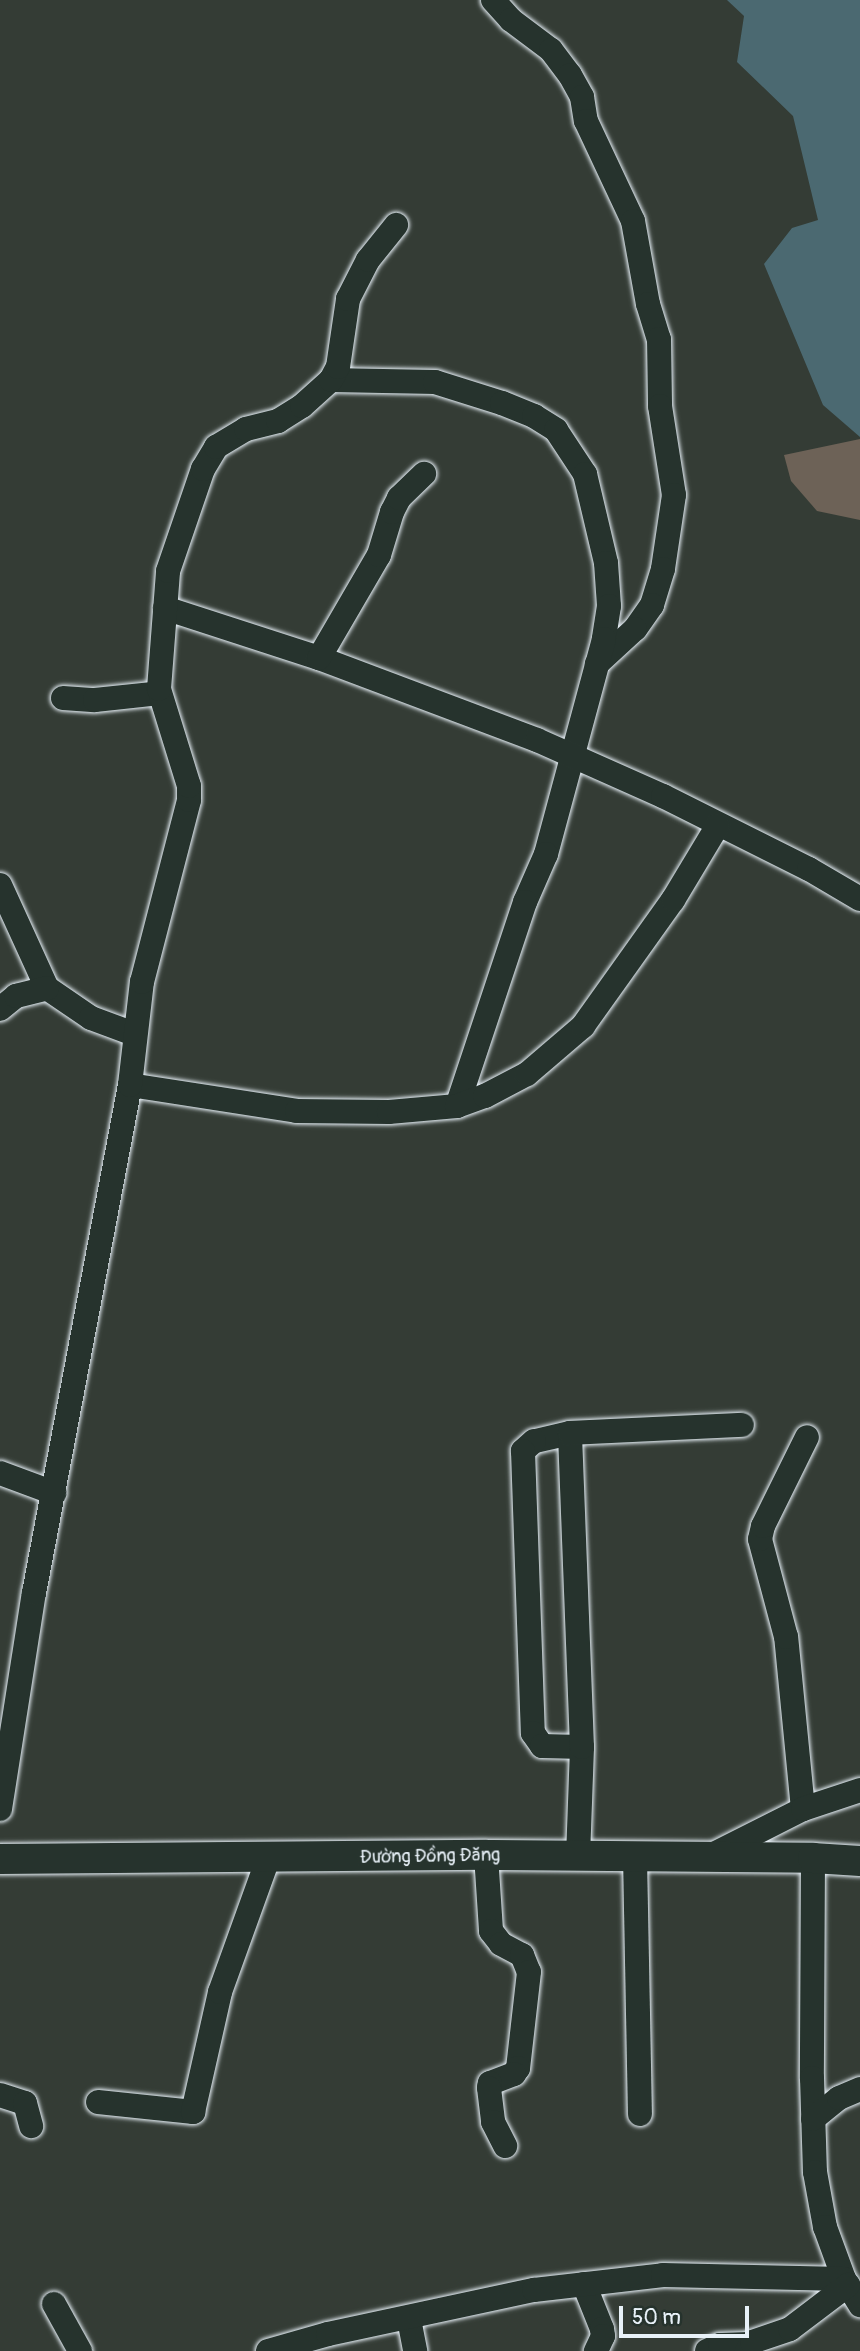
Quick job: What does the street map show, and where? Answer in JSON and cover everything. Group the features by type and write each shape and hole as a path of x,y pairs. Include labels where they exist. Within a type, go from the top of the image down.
{"main road":[{"name":"Đường Đồng Đăng","path":"0,1859 268,1859 486,1855 813,1857 860,1861"}],"street":[{"path":"493,0 511,20 551,50 582,97 586,121 633,221 648,304 659,339 660,406 674,495 663,569 652,605 635,629 597,664"},
{"path":"0,1809 34,1593 130,1085 142,982 189,800 189,786 160,693 168,570 203,469 216,447 246,429 278,421 302,406 331,380 338,367 348,299 368,260 396,225"},
{"path":"331,380 435,382 513,407 556,430 585,474 606,563 609,606 597,664 546,854 524,902 457,1107"},
{"path":"319,658 379,555 395,505 424,474"},
{"path":"165,608 319,658 572,755 809,869 860,899"},
{"path":"63,698 95,700 160,693"},
{"path":"130,1085 297,1111 389,1112 457,1107 527,1074 583,1026 673,900 718,825"},
{"path":"0,885 47,988 91,1018 134,1034"},
{"path":"5,999 47,988"},
{"path":"582,1746 542,1746 533,1733 523,1451 534,1441 570,1433 742,1425"},
{"path":"570,1433 582,1746 578,1857"},
{"path":"803,1810 786,1637 760,1539 763,1526 807,1437"},
{"path":"0,1473 54,1493"},
{"path":"710,1856 803,1810 860,1790"},
{"path":"486,1855 491,1931 501,1944 522,1955 529,1972 518,2068 514,2074 490,2083 488,2088 493,2122 505,2146"},
{"path":"635,1857 640,2114"},
{"path":"813,1857 811,2078 815,2172 825,2227 850,2290"},
{"path":"98,2102 193,2112 226,1971 268,1859"},
{"path":"813,2119 839,2098 860,2089"},
{"path":"0,2095 25,2103 31,2126"},
{"path":"268,2351 328,2334 410,2319 508,2294 663,2275 850,2290"},
{"path":"584,2284 602,2329 603,2336 596,2351"},
{"path":"706,2351 720,2345 748,2348 790,2329 850,2290"},
{"path":"54,2304 80,2351"},
{"path":"410,2319 415,2351"}],"water":[{"path":"727,0 860,0 860,437 823,405 764,264 792,228 818,220 793,116 737,62 744,16"}],"building":[{"path":"860,439 860,520 817,511 791,481 784,455"}]}
